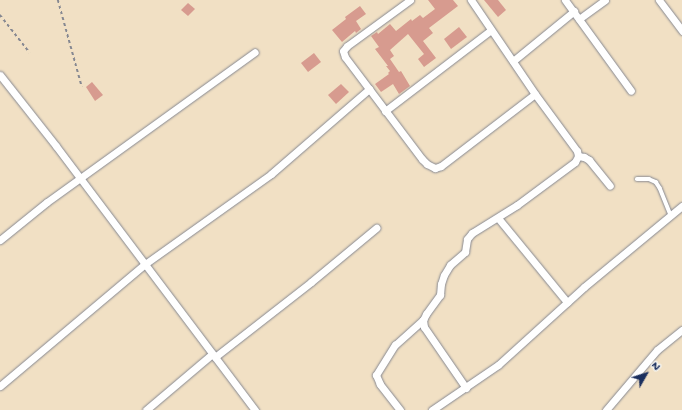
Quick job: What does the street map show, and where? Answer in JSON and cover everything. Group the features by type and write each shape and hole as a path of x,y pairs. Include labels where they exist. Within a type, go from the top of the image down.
{"street":[{"path":"410,0 347,46 343,51 345,57 422,160 434,168 441,166 535,94"},
{"path":"400,410 380,384 376,375 395,345 423,320 438,299 444,275 450,266 466,252 467,239 472,233 498,218 575,162 578,156 577,151 535,94 471,0"},
{"path":"566,0 631,91"},
{"path":"579,18 605,0"},
{"path":"659,0 681,28"},
{"path":"513,61 574,11"},
{"path":"385,111 491,30"},
{"path":"0,240 80,178 255,52"},
{"path":"0,75 80,178 255,410"},
{"path":"0,386 145,264 252,189 369,89"},
{"path":"578,156 589,160 610,186"},
{"path":"435,409 498,365 566,302 672,216 682,206"},
{"path":"498,218 566,302"},
{"path":"146,410 213,355 311,282 376,228"},
{"path":"423,320 424,327 466,388"},
{"path":"606,410 657,350 682,330"}],"lane":[{"path":"637,179 649,179 656,182 672,216"}],"path":[{"path":"58,0 82,87"},
{"path":"0,15 30,53"}],"building":[{"path":"428,0 453,0 458,6 429,28 433,33 423,41 436,58 424,67 418,59 424,54 408,34 390,50 394,56 390,59 399,72 401,71 410,86 399,94 393,84 381,92 375,84 389,74 388,73 390,71 375,49 379,47 371,36 377,32 378,34 390,24 396,31 411,19 412,21 420,15 423,18 435,9"},
{"path":"484,0 498,0 506,10 498,17"},
{"path":"188,3 195,9 188,16 181,10"},
{"path":"360,6 366,14 356,21 361,29 356,33 355,31 342,42 332,30 346,19 345,17"},
{"path":"459,27 467,37 451,49 444,39"},
{"path":"314,53 321,62 308,72 301,63"},
{"path":"92,82 103,95 95,101 86,87"},
{"path":"341,84 349,92 336,104 328,95"}]}
